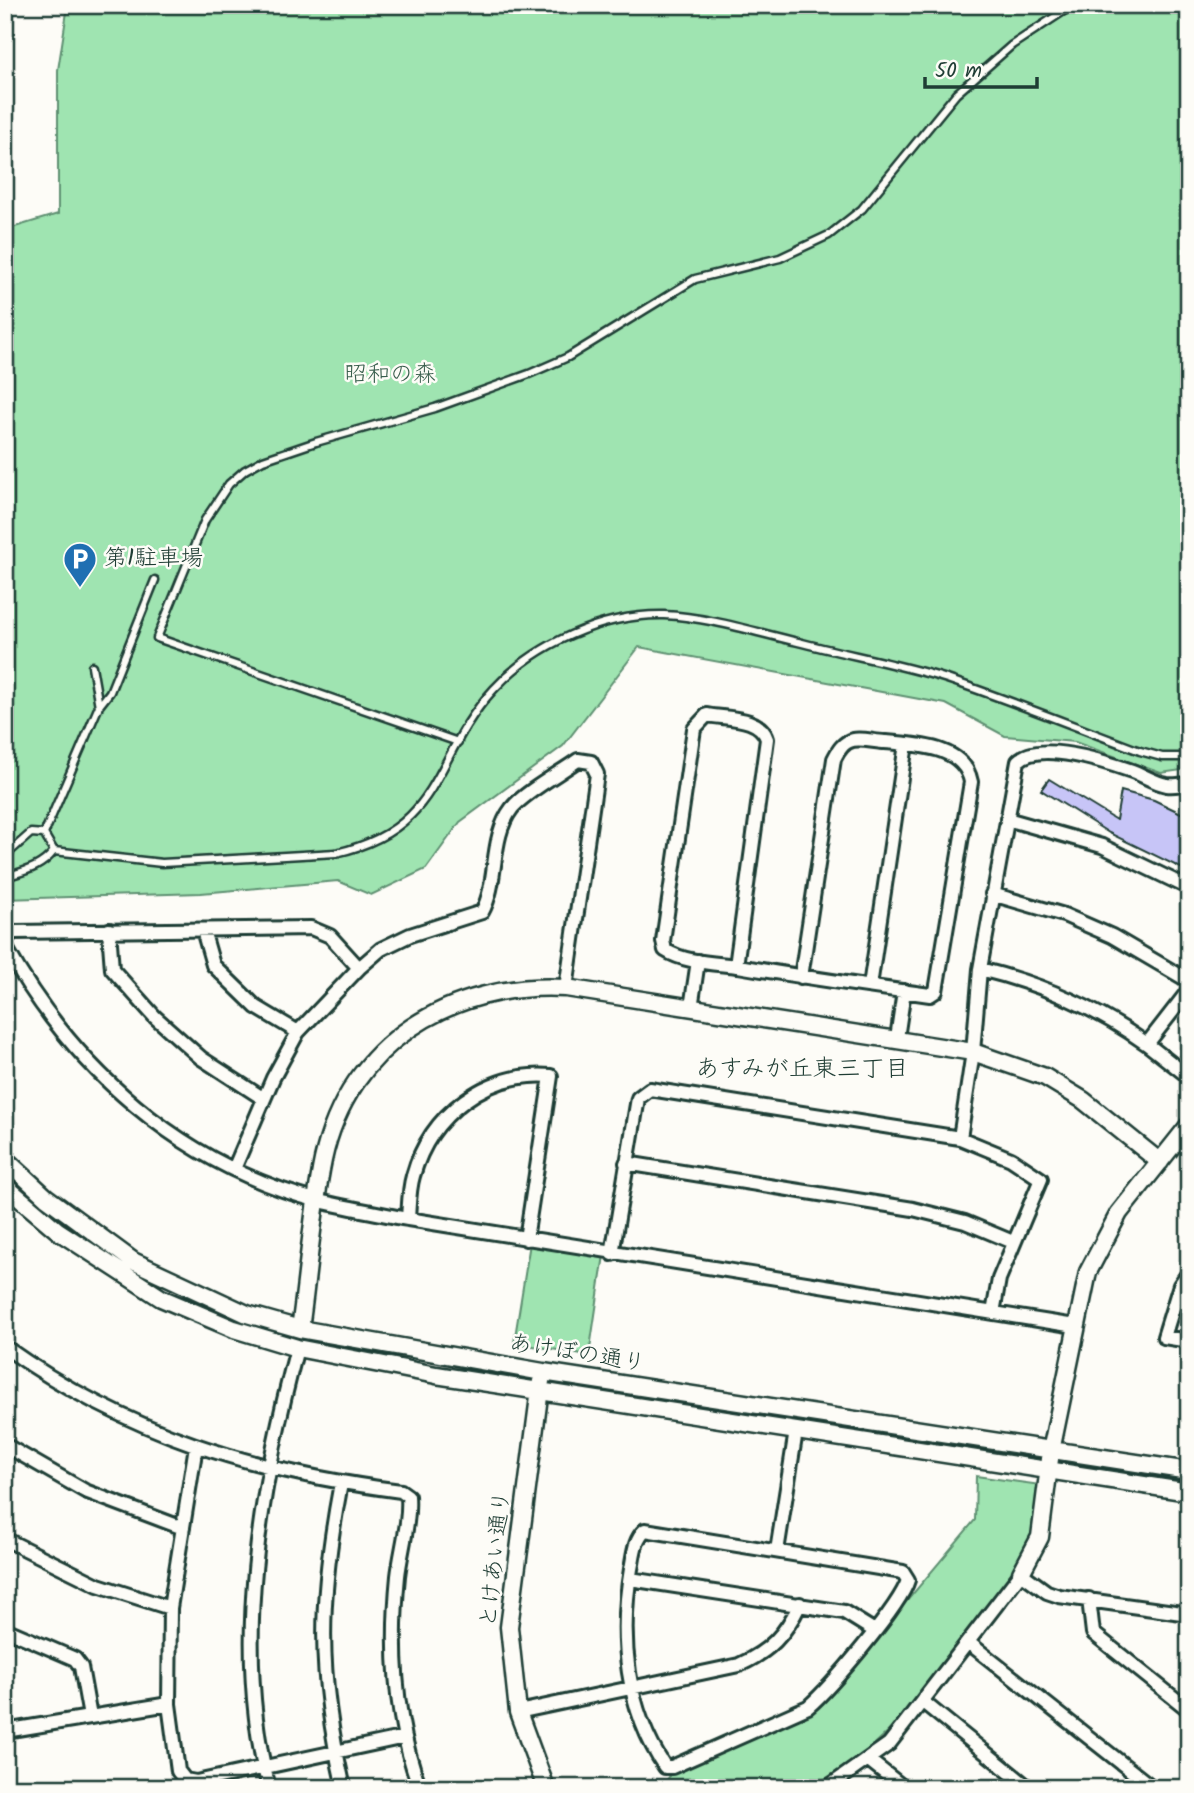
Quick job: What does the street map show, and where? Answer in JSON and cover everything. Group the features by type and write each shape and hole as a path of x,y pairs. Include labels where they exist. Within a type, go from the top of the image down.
{"street":[{"path":"736,966 767,739 764,729 755,723 707,715 694,729 663,940 665,950 674,956 698,961 801,977 930,995 939,985 971,782 969,768 960,760 935,748 906,744 853,740 841,746 834,759 801,977"},
{"path":"870,986 906,744"},
{"path":"960,1139 973,1052 980,969 1018,761 1026,754 1038,751 1079,757 1133,771 1166,785 1189,784"},
{"path":"234,1169 264,1099 298,1032 359,968 381,949 410,935 482,912 488,901 500,830 512,807 578,760 591,762 597,774 566,988"},
{"path":"1007,819 1102,846 1189,888"},
{"path":"992,894 1076,920 1152,957 1189,981"},
{"path":"5,938 14,932 317,929 330,936 359,968"},
{"path":"109,930 108,953 112,969 155,1017 201,1058 264,1099"},
{"path":"203,930 213,965 256,1007 298,1032"},
{"path":"5,946 48,1015 111,1086 161,1126 234,1169 318,1200 408,1219 612,1254 1074,1325"},
{"path":"691,1008 698,961"},
{"path":"980,969 1031,982 1083,1004 1147,1044 1189,1077"},
{"path":"300,1329 323,1160 335,1120 354,1085 380,1052 415,1023 455,1002 498,989 531,985 566,988 973,1052 1045,1077 1083,1100 1160,1162"},
{"path":"1147,1044 1189,990"},
{"path":"897,1038 904,991"},
{"path":"408,1219 412,1177 439,1124 485,1087 530,1074 551,1076 526,1239"},
{"path":"612,1254 638,1098 650,1089 960,1139 1012,1159 1041,1178 999,1279 993,1313"},
{"path":"827,1788 889,1744 1021,1573 1040,1537 1051,1451 1074,1325 1088,1272 1101,1242 1119,1213 1189,1125"},
{"name":"あけぼの通り","path":"5,1159 67,1214 133,1261 236,1309 300,1329 543,1372 1189,1471"},
{"path":"626,1163 913,1209 965,1222 1013,1242"},
{"name":"あけぼの通り","path":"5,1186 58,1231 152,1292 234,1329 297,1348 540,1391 1189,1492"},
{"path":"1189,1272 1180,1285 1164,1337 1189,1341"},
{"path":"5,1347 100,1405 196,1446 271,1470 401,1491 408,1496 394,1618 395,1668 405,1737 420,1788"},
{"path":"269,1788 255,1714 250,1617 271,1470 297,1348"},
{"name":"とけあい通り","path":"543,1372 509,1627 518,1712 546,1788"},
{"path":"777,1551 796,1432"},
{"path":"5,1445 85,1490 183,1528"},
{"path":"196,1446 170,1608 169,1704 178,1772 185,1780 196,1782 405,1737"},
{"path":"341,1483 323,1600 322,1660 344,1788"},
{"path":"645,1530 777,1551 903,1572 908,1580 905,1590 823,1693 808,1707 672,1767 665,1767 643,1727 626,1664 624,1629 637,1536 645,1530"},
{"path":"5,1539 98,1585 170,1608"},
{"path":"1021,1573 1047,1592 1189,1614"},
{"path":"629,1579 844,1612 873,1630"},
{"path":"1089,1599 1093,1633 1189,1710"},
{"path":"518,1712 739,1665 763,1654 781,1638 800,1604"},
{"path":"5,1629 75,1659 81,1667 90,1717"},
{"path":"969,1643 1153,1788"},
{"path":"923,1702 1029,1788"},
{"path":"5,1731 169,1704"},
{"path":"870,1760 904,1788"}],"lane":[{"path":"458,742 157,638 205,520 229,484 263,460 435,408 529,374 568,357 695,279 780,258 829,234 862,209 956,94 1012,45 1073,5"},
{"path":"44,834 99,706 110,692 155,580"},
{"path":"5,877 34,868 54,852 162,863 336,853 363,847 394,831 418,810 493,689 517,666 542,649 577,632 613,621 663,615 744,629 946,679 1140,751 1162,757 1189,757"},
{"path":"92,666 99,706"},
{"path":"5,856 31,833 44,834"},
{"path":"44,834 54,852"}],"green space":[{"name":"昭和の森","path":"68,5 1189,5 1189,769 1161,773 1075,742 1005,736 946,704 639,647 563,746 460,822 426,869 371,895 338,881 201,893 5,899 5,230 58,214 58,70"},
{"path":"530,1243 604,1255 589,1355 514,1343"},
{"path":"976,1476 1041,1485 1037,1528 1016,1570 894,1726 865,1753 811,1788 661,1788 672,1773 808,1711 833,1689 975,1520"}],"building":[{"path":"1049,779 1116,820 1121,791 1154,800 1189,818 1189,872 1109,833 1041,790"}],"place":[{"name":"第1駐車場","path":"80,589"}],"district":[{"name":"あすみが丘東三丁目","path":"802,1069"}]}
